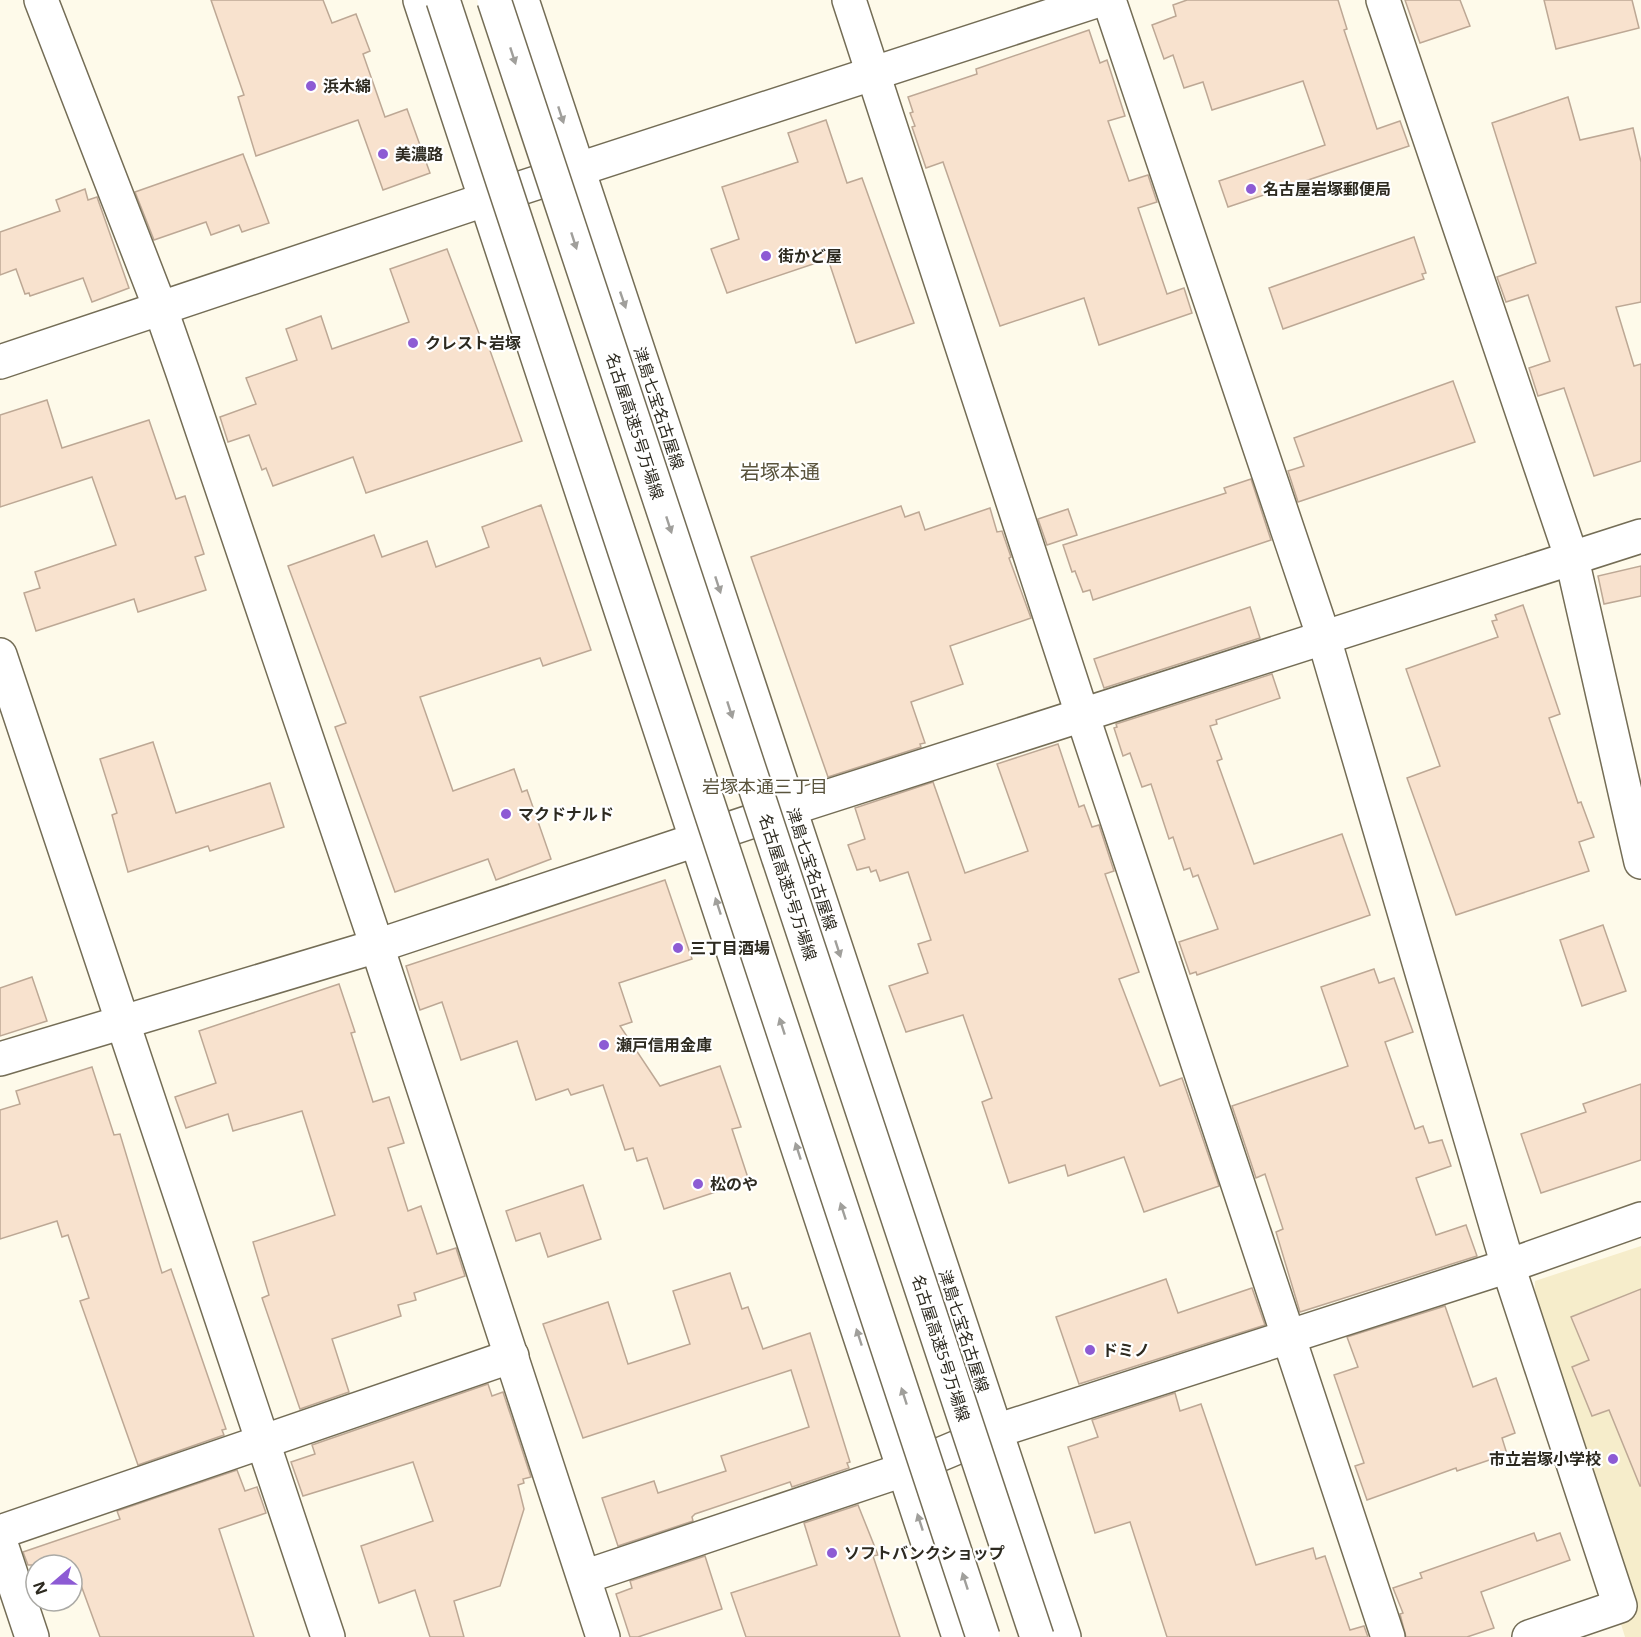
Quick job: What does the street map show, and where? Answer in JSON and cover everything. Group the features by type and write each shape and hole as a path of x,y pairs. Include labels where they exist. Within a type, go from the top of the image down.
{"main road":[{"path":"41,0 161,310 377,946 603,1637"},
{"path":"420,0 959,1637"},
{"path":"443,0 983,1637"},
{"name":"名古屋高速5号万場線","path":"494,0 1037,1637"},
{"name":"津島七宝名古屋線","path":"522,0 792,808 1065,1637"},
{"path":"849,0 1082,714 1388,1637"},
{"path":"0,362 487,199 1099,0"},
{"path":"1109,0 1323,635 1508,1266 1620,1606 1605,1625 1529,1637"},
{"path":"1383,0 1572,559 1641,862"},
{"path":"0,1059 377,946 696,839 1323,635 1641,536"},
{"path":"0,655 125,1023 328,1637"},
{"path":"584,1577 903,1470 996,1431 1508,1266 1641,1219"},
{"path":"0,1532 262,1440 512,1356"},
{"path":"0,1541 32,1637"}],"shaded area":[{"name":"市立岩塚小学校","path":"1641,1246 1641,1637 1625,1637 1621,1624 1636,1616 1534,1302 1535,1281"}],"building":[{"path":"211,0 323,0 332,23 356,14 370,51 363,54 385,117 407,109 430,173 383,190 358,120 256,156 238,97 244,95"},
{"path":"1187,0 1338,0 1347,29 1344,30 1377,129 1400,121 1409,146 1228,207 1219,181 1325,145 1303,81 1212,110 1203,82 1184,88 1173,55 1164,59 1152,25 1176,16 1173,5"},
{"path":"1405,0 1460,0 1470,26 1420,43"},
{"path":"1544,0 1632,0 1639,28 1556,49"},
{"path":"1089,30 1100,63 1107,60 1125,116 1108,121 1129,181 1148,175 1157,202 1138,208 1167,294 1184,288 1192,313 1099,345 1084,298 1000,326 943,162 926,168 912,127 915,126 910,113 913,112 908,97 977,74 976,69"},
{"path":"1568,97 1580,140 1633,128 1641,162 1641,302 1616,307 1634,366 1641,364 1641,461 1594,476 1564,388 1538,396 1529,368 1550,361 1528,295 1506,302 1497,277 1536,263 1492,123"},
{"path":"826,120 847,183 862,178 914,323 856,343 828,259 727,293 711,249 739,239 722,187 798,162 788,133"},
{"path":"243,154 269,223 242,232 239,225 211,235 206,222 154,240 135,192"},
{"path":"85,189 88,200 97,197 129,288 92,302 83,278 30,296 29,293 25,294 16,269 0,275 0,232 60,211 56,200"},
{"path":"1414,237 1426,273 1422,274 1424,279 1283,329 1269,288"},
{"path":"447,249 483,344 487,342 522,441 366,493 353,457 273,486 266,468 262,470 249,435 228,442 220,417 256,404 246,378 297,360 286,329 321,316 332,349 409,322 390,269"},
{"path":"1453,381 1475,442 1298,502 1288,471 1304,466 1294,438"},
{"path":"47,400 62,448 149,420 176,499 185,496 204,554 195,557 206,590 138,612 134,599 36,631 24,593 40,588 35,572 116,545 92,477 0,507 0,415"},
{"path":"1251,479 1271,540 1093,600 1090,590 1083,592 1075,571 1072,572 1063,545 1226,493 1224,488"},
{"path":"541,505 591,650 543,666 540,658 420,697 453,791 514,769 522,792 527,790 551,859 496,880 488,859 395,892 335,727 346,723 288,566 374,535 382,557 427,541 436,567 489,547 482,527"},
{"path":"901,506 905,517 919,512 925,530 990,508 997,532 1002,531 1011,557 1009,558 1031,618 950,646 963,684 911,702 925,743 920,744 921,747 828,777 751,557"},
{"path":"1068,509 1077,535 1047,545 1038,519"},
{"path":"1641,566 1641,596 1604,604 1598,576"},
{"path":"1523,605 1560,714 1549,718 1578,803 1581,802 1594,837 1579,842 1589,871 1456,915 1407,778 1440,766 1406,669 1498,637 1492,621 1497,620 1495,615"},
{"path":"1250,607 1260,638 1104,688 1094,659"},
{"path":"1272,674 1280,698 1216,720 1217,724 1210,726 1222,759 1217,761 1254,864 1342,834 1370,915 1197,975 1196,972 1190,974 1179,942 1218,929 1198,875 1193,877 1190,868 1184,870 1173,837 1169,839 1151,784 1142,787 1130,753 1123,756 1114,728 1117,727 1116,724"},
{"path":"153,742 176,813 270,783 284,827 210,851 208,846 128,872 112,815 117,813 100,759"},
{"path":"1058,744 1079,807 1084,805 1092,827 1099,825 1114,871 1105,874 1139,972 1119,979 1160,1086 1182,1078 1219,1186 1144,1212 1124,1157 1068,1176 1065,1165 1009,1183 982,1102 992,1098 963,1015 906,1032 889,986 928,973 918,944 931,940 908,872 880,881 876,870 871,872 869,867 857,870 848,845 865,839 855,808 933,782 965,873 1028,851 997,764"},
{"path":"665,880 692,959 619,983 632,1022 620,1026 660,1086 720,1066 741,1127 732,1129 749,1181 664,1209 647,1158 637,1161 633,1148 625,1150 603,1085 571,1095 568,1089 536,1100 517,1041 461,1060 442,1002 420,1010 406,966"},
{"path":"1603,925 1626,991 1582,1006 1560,940"},
{"path":"1374,969 1379,983 1394,978 1413,1032 1385,1042 1415,1129 1423,1126 1429,1143 1442,1140 1451,1166 1416,1178 1436,1235 1466,1225 1477,1256 1300,1312 1276,1232 1283,1229 1265,1174 1256,1178 1232,1106 1348,1066 1321,987"},
{"path":"32,977 47,1021 0,1036 0,988"},
{"path":"339,984 355,1032 351,1033 373,1102 389,1097 404,1143 388,1148 408,1211 421,1206 437,1254 456,1248 465,1276 414,1293 416,1300 398,1305 401,1316 332,1339 349,1392 300,1409 262,1298 269,1295 253,1242 335,1215 302,1111 233,1131 228,1114 186,1128 175,1097 216,1083 199,1031"},
{"path":"92,1067 114,1135 120,1134 162,1273 171,1269 226,1429 222,1430 224,1435 138,1465 80,1301 89,1298 68,1235 62,1237 57,1221 0,1239 0,1110 20,1104 16,1091"},
{"path":"1641,1084 1641,1160 1541,1193 1521,1134 1586,1112 1583,1104"},
{"path":"583,1185 601,1239 548,1257 540,1233 516,1241 506,1211"},
{"path":"730,1273 742,1309 748,1307 763,1349 810,1333 850,1462 847,1463 849,1468 792,1487 790,1482 695,1514 692,1517 693,1521 618,1546 602,1498 654,1481 658,1493 726,1471 721,1456 809,1427 791,1370 583,1438 543,1324 608,1302 628,1364 690,1344 673,1291"},
{"path":"1166,1279 1178,1313 1252,1288 1265,1325 1079,1384 1056,1317"},
{"path":"1641,1289 1640,1486 1609,1410 1592,1416 1572,1367 1589,1360 1571,1317"},
{"path":"1445,1306 1473,1387 1496,1378 1515,1433 1502,1438 1507,1454 1457,1471 1456,1468 1367,1500 1355,1466 1364,1463 1334,1375 1358,1367 1347,1337"},
{"path":"488,1384 492,1396 503,1392 531,1477 523,1479 524,1483 518,1485 524,1509 500,1586 454,1601 464,1637 430,1637 415,1590 379,1603 361,1546 433,1521 413,1462 303,1496 291,1462 315,1454 312,1445"},
{"path":"1175,1393 1180,1411 1201,1404 1256,1565 1313,1548 1316,1559 1325,1556 1350,1630 1364,1626 1368,1637 1167,1637 1130,1522 1095,1533 1068,1447 1098,1437 1092,1420"},
{"path":"237,1470 245,1491 257,1487 266,1513 219,1529 254,1637 100,1637 84,1593 84,1553 24,1555 23,1552 120,1519 117,1511"},
{"path":"858,1505 878,1555 873,1556 900,1637 746,1637 731,1593 817,1565 804,1523"},
{"path":"1534,1533 1537,1541 1560,1533 1570,1560 1481,1592 1494,1628 1467,1637 1406,1637 1400,1614 1403,1613 1393,1588 1422,1578 1420,1573"},
{"path":"705,1556 722,1609 638,1637 630,1637 616,1594 632,1588 630,1581"}],"place":[{"name":"浜木綿","path":"311,86"},
{"name":"美濃路","path":"383,154"},
{"name":"名古屋岩塚郵便局","path":"1251,189"},
{"name":"街かど屋","path":"766,256"},
{"name":"クレスト岩塚","path":"413,343"},
{"name":"マクドナルド","path":"506,814"},
{"name":"三丁目酒場","path":"678,948"},
{"name":"瀬戸信用金庫","path":"604,1045"},
{"name":"松のや","path":"698,1184"},
{"name":"ドミノ","path":"1090,1350"},
{"name":"市立岩塚小学校","path":"1613,1459"},
{"name":"ソフトバンクショップ","path":"832,1553"}],"district":[{"name":"岩塚本通","path":"780,471"},
{"name":"岩塚本通三丁目","path":"765,786"}]}
